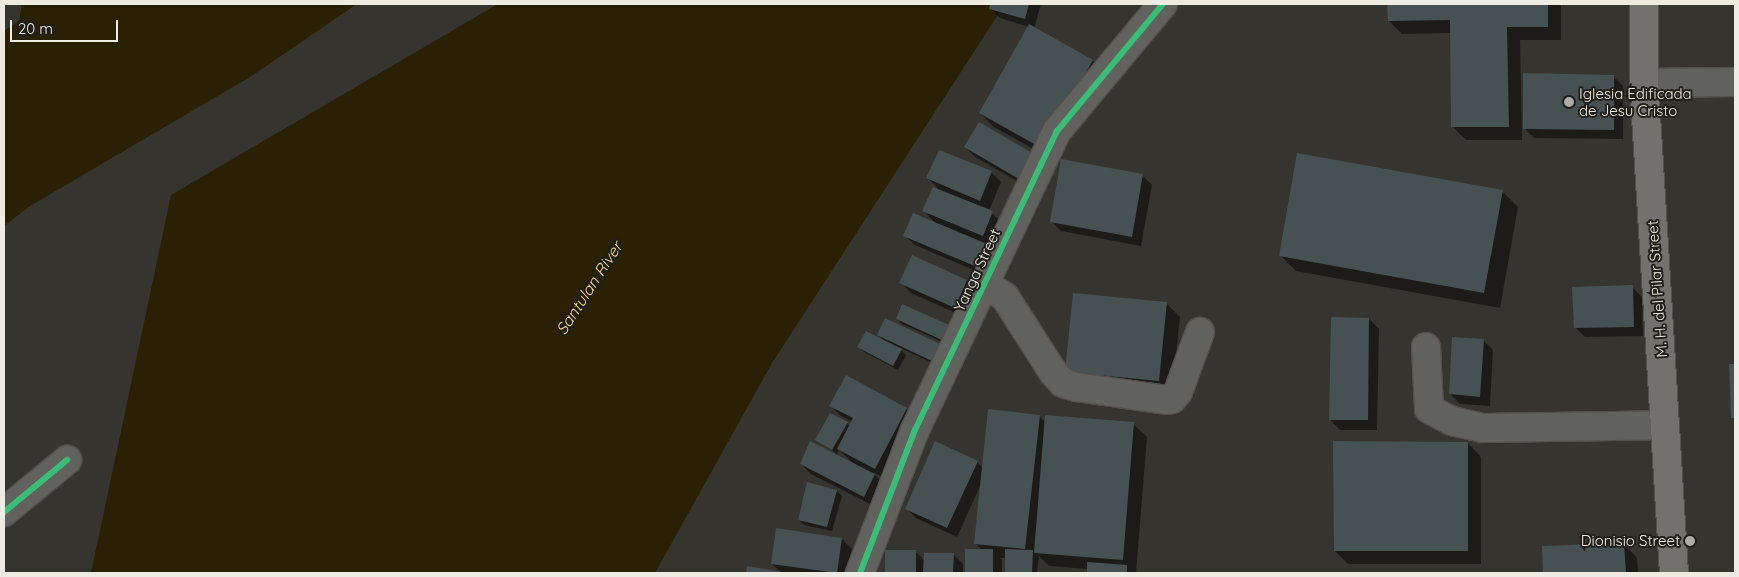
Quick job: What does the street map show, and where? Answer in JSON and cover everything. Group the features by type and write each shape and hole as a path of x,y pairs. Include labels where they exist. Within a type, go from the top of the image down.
{"main road":[{"name":"M. H. del Pilar Street","path":"1644,4 1644,83 1674,573"}],"street":[{"name":"Yanga Street","path":"860,573 915,430 1057,131 1163,4"},
{"path":"1644,83 1735,82"},
{"path":"985,284 1005,297 1053,372 1063,382 1076,387 1166,400 1172,399 1178,392 1200,332"},
{"path":"1426,347 1429,408 1452,421 1482,428 1665,425"},
{"path":"4,512 67,460"}],"water":[{"path":"22,4 357,4 250,77 30,206 4,226 4,31 19,21"},
{"name":"Santulan River","path":"498,4 1005,4 772,363 655,573 91,573 171,195"}],"building":[{"path":"990,4 1029,4 1025,19 989,9"},
{"path":"1387,4 1548,4 1548,27 1507,27 1509,127 1451,127 1450,20 1388,21"},
{"path":"1029,24 1093,60 1043,149 979,113"},
{"name":"Iglesia Edificada de Jesu Cristo","path":"1523,73 1614,75 1614,130 1523,129"},
{"path":"979,122 1039,157 1024,182 964,147"},
{"path":"939,150 992,171 980,201 926,178"},
{"path":"1297,153 1503,190 1484,293 1279,256"},
{"path":"1061,159 1143,174 1132,237 1050,222"},
{"path":"933,187 993,211 983,236 922,211"},
{"path":"913,213 992,246 982,269 903,236"},
{"path":"912,255 967,280 955,308 899,283"},
{"path":"1633,285 1634,327 1574,328 1572,287"},
{"path":"1073,293 1167,302 1159,381 1065,372"},
{"path":"902,304 949,325 942,340 896,319"},
{"path":"1331,317 1369,318 1368,420 1329,420"},
{"path":"885,318 942,345 934,362 877,335"},
{"path":"866,331 902,349 893,366 857,347"},
{"path":"1452,337 1484,339 1480,397 1449,394"},
{"path":"1729,364 1735,364 1735,418 1731,418"},
{"path":"846,375 907,408 875,469 837,449 853,418 829,406"},
{"path":"988,409 1040,415 1025,549 974,544"},
{"path":"830,413 848,422 832,450 815,440"},
{"path":"1045,415 1134,422 1123,560 1034,553"},
{"path":"810,441 875,474 864,497 800,464"},
{"path":"935,441 978,461 947,528 905,509"},
{"path":"1333,441 1468,442 1468,551 1334,551"},
{"path":"807,482 837,490 827,527 798,520"},
{"path":"776,528 842,538 837,573 771,564"},
{"path":"1624,543 1626,573 1543,573 1542,546"},
{"path":"965,549 993,549 993,573 965,573"},
{"path":"1005,549 1033,550 1032,573 1005,573"},
{"path":"885,550 916,550 916,573 885,573"},
{"path":"924,553 954,553 953,573 923,573"},
{"path":"1087,562 1127,565 1127,573 1087,573"},
{"path":"747,566 782,572 782,573 746,573"}],"cycle path":[{"path":"860,573 915,430 1057,131 1163,4"},
{"path":"4,512 67,460"}],"place":[{"name":"Iglesia Edificada de Jesu Cristo","path":"1569,102"},
{"name":"Dionisio Street","path":"1690,541"}]}
